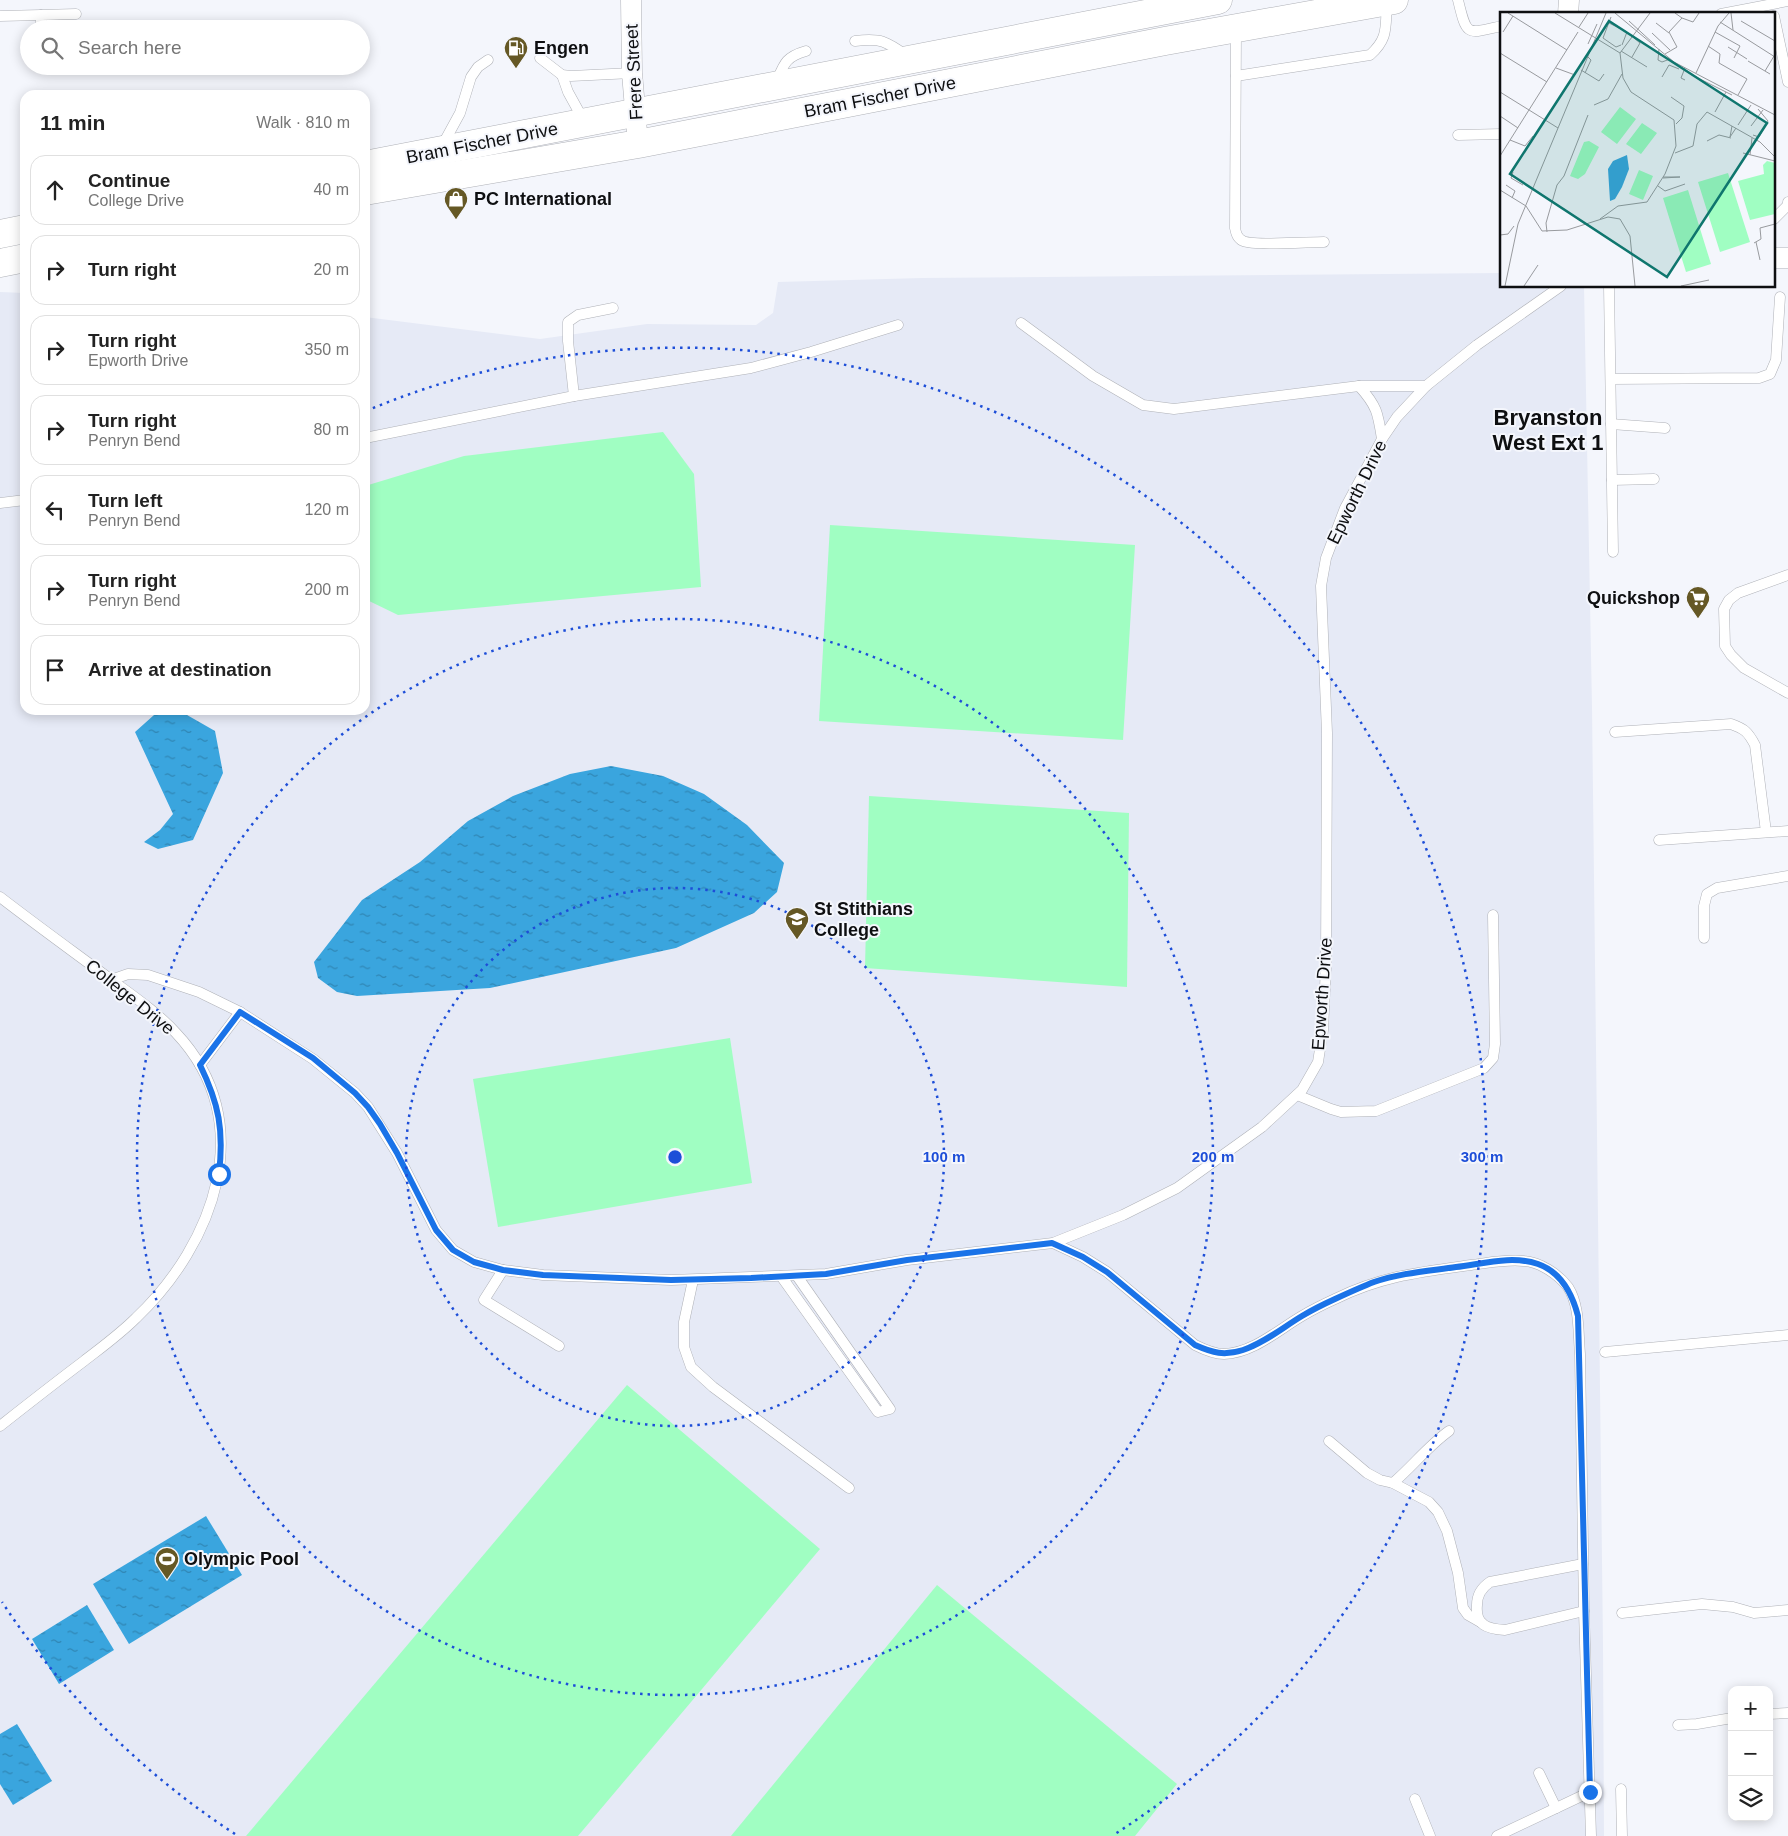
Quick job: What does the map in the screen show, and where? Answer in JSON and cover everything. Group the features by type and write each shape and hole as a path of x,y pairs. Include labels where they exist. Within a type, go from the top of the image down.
{"main road":[{"name":"Bram Fischer Drive","path":"370,164 912,60 1163,5 1218,0"},
{"name":"Bram Fischer Drive","path":"370,190 638,144 1236,28 1391,1"},
{"path":"0,234 20,229"},
{"path":"0,264 20,259"}],"street":[{"name":"Frere Street","path":"631,0 632,73 638,144"}],"lane":[{"path":"1458,0 1464,24 1469,30 1476,31 1500,26"},
{"path":"1236,76 1370,55 1380,46 1385,37 1391,1"},
{"path":"1773,12 1788,1"},
{"path":"0,16 76,14"},
{"path":"41,15 41,20"},
{"path":"1776,22 1785,51 1788,82"},
{"path":"1236,28 1235,228 1237,236 1244,241 1258,243 1324,242"},
{"path":"855,41 881,40 892,45 912,60"},
{"path":"774,86 784,62 795,54 806,51"},
{"path":"540,58 562,75 584,123"},
{"path":"439,151 460,113 470,77 478,67 488,60"},
{"path":"562,75 632,73"},
{"path":"1458,136 1500,134"},
{"path":"1776,217 1788,205 1788,202"},
{"name":"Epworth Drive","path":"111,980 128,974 148,975 199,992 240,1012 313,1058 355,1093 368,1107 397,1153 436,1230 453,1250 474,1262 503,1270 543,1275 671,1280 826,1274 907,1260 1052,1243 1123,1215 1177,1188 1262,1126 1302,1090 1318,1062 1323,1030 1326,966 1327,733 1321,586 1326,558 1346,508 1382,439 1397,417 1426,386 1558,288"},
{"path":"1609,288 1613,552"},
{"path":"1611,379 1759,378 1770,374 1776,360 1780,297"},
{"path":"574,396 568,341 568,322 578,315 613,308"},
{"path":"1022,323 1093,376 1143,405 1174,409 1359,386 1426,386"},
{"path":"370,437 574,396 751,368 898,325"},
{"path":"1359,386 1371,399 1378,413 1382,439"},
{"path":"1611,424 1665,428"},
{"path":"1612,480 1654,479"},
{"path":"0,503 20,501"},
{"path":"1788,575 1738,593 1729,600 1724,609 1725,646 1731,656 1744,668 1788,693"},
{"path":"1615,732 1731,724 1742,728 1750,735 1755,745 1766,832"},
{"path":"1659,840 1788,831"},
{"path":"1704,938 1704,906 1707,894 1717,888 1788,876"},
{"name":"College Drive","path":"0,897 165,1022 189,1049 200,1065 216,1102 222,1142 219,1174 208,1214 167,1284 137,1318 121,1332 0,1426"},
{"path":"1297,1095 1331,1110 1342,1112 1376,1112 1487,1066 1492,1058 1495,1044 1493,915"},
{"path":"200,1065 240,1012"},
{"path":"1052,1243 1083,1257 1107,1272 1195,1345 1213,1353 1225,1354 1242,1350 1265,1340 1303,1315 1335,1299 1374,1282 1409,1273 1500,1261 1524,1260 1540,1265 1556,1274 1568,1288 1574,1300 1578,1316 1591,1836"},
{"path":"503,1270 484,1300 559,1346"},
{"path":"781,1276 878,1412 890,1409 797,1276"},
{"path":"693,1280 684,1322 684,1347 691,1367 713,1387 849,1488"},
{"path":"1605,1352 1788,1335"},
{"path":"1394,1483 1412,1466 1422,1453 1449,1431"},
{"path":"1329,1441 1367,1473 1380,1480 1394,1483 1429,1502 1438,1512 1447,1531 1458,1573 1463,1608 1468,1616 1492,1629 1505,1630 1584,1611"},
{"path":"1482,1623 1477,1618 1477,1599 1483,1587 1490,1582 1583,1564"},
{"path":"1622,1613 1702,1604 1754,1613 1788,1610"},
{"path":"1773,1714 1788,1713"},
{"path":"1678,1724 1697,1724 1728,1719"},
{"path":"1539,1773 1556,1808"},
{"path":"1621,1789 1622,1836"},
{"path":"1497,1836 1590,1792"},
{"path":"1415,1799 1430,1836"}],"shaded area":[{"name":"St Stithians College","path":"1500,273 1500,288 1584,288 1592,707 1604,1836 0,1836 0,292 20,293 20,715 370,715 370,318 540,339 647,324 756,325 773,313 778,282 922,278"}],"green space":[{"path":"663,432 694,474 701,587 398,615 370,601 370,484 464,456"},
{"path":"830,525 1135,545 1123,740 819,721"},
{"path":"869,796 1129,813 1127,987 865,968"},
{"path":"730,1038 752,1183 498,1227 473,1079"},
{"path":"627,1385 820,1549 578,1836 246,1836"},
{"path":"937,1585 1177,1784 1135,1836 731,1836"}],"water":[{"path":"154,715 187,715 215,731 223,773 193,840 158,849 144,842 160,830 173,814 135,732"},
{"path":"611,766 663,776 704,794 747,825 784,863 777,892 754,913 676,948 490,988 357,996 337,992 318,978 314,962 362,900 420,862 468,821 513,796 570,774"},
{"name":"Olympic Pool","path":"206,1516 242,1575 129,1644 93,1584"},
{"path":"87,1605 114,1650 59,1684 32,1639"},
{"path":"17,1724 52,1781 13,1805 0,1784 0,1734"}],"place":[{"name":"Engen","path":"516,69"},
{"name":"PC International","path":"456,220"},
{"name":"Quickshop","path":"1698,619"},
{"name":"St Stithians College","path":"797,940"},
{"name":"Olympic Pool","path":"167,1580"}],"district":[{"name":"Bryanston West Ext 1","path":"1548,430"}],"route":[{"path":"219,1174 222,1142 220,1124 216,1102 200,1065 240,1012 313,1058 355,1093 380,1124 436,1230 453,1250 474,1262 503,1270 543,1275 671,1280 797,1276 826,1274 907,1260 1052,1243 1083,1257 1107,1272 1195,1345 1213,1353 1225,1354 1242,1350 1265,1340 1303,1315 1374,1282 1409,1273 1500,1261 1524,1260 1540,1265 1556,1274 1568,1288 1574,1300 1578,1316 1590,1792"}]}
